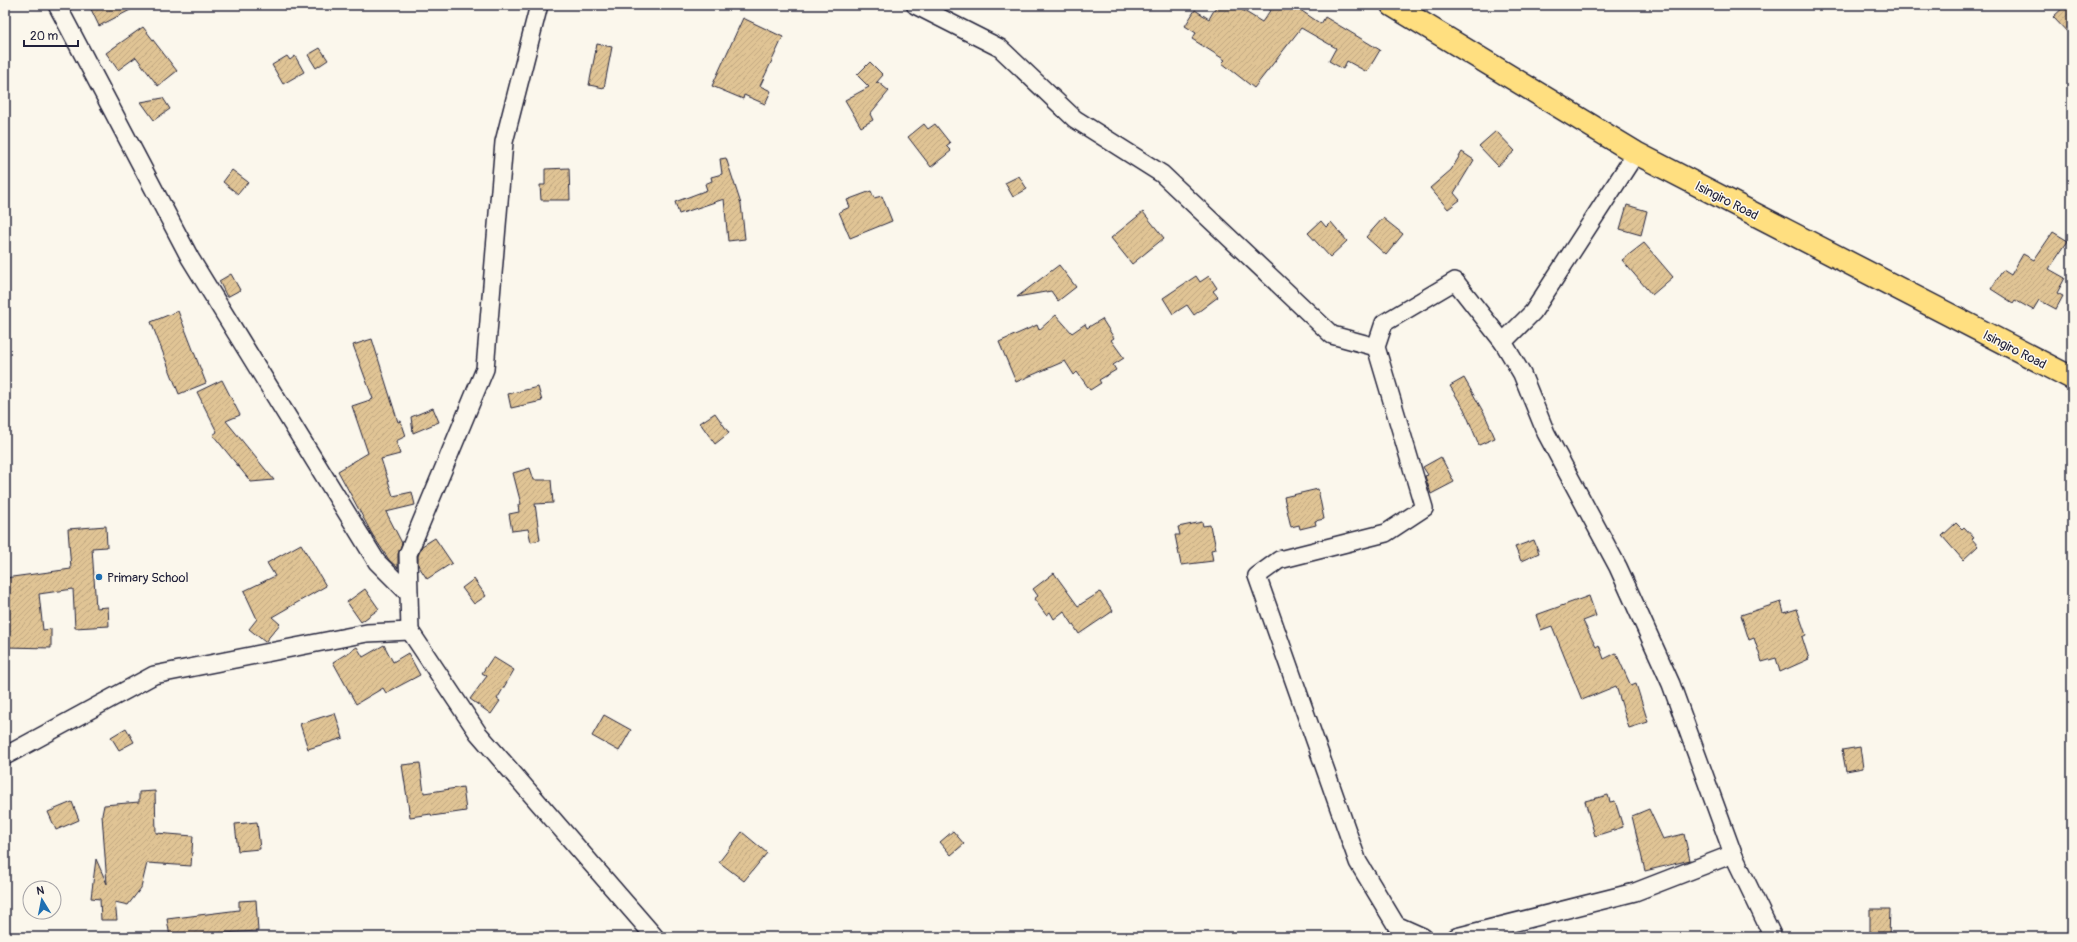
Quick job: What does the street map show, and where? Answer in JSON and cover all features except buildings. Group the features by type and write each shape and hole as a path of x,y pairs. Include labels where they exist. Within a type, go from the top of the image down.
{"main road":[{"name":"Isingiro Road","path":"1392,5 1636,154 2072,378"}],"street":[{"path":"57,5 190,258 377,562 409,594"},
{"path":"539,5 504,142 485,369 408,554 410,631 478,733 655,937"},
{"path":"915,5 1000,48 1075,118 1162,174 1332,335 1376,347"},
{"path":"1503,342 1533,312 1636,154"},
{"path":"1423,937 1396,925 1358,862 1257,576 1279,560 1386,533 1424,508 1376,347 1384,323 1454,282 1503,342 1522,374 1546,432 1618,567 1671,684 1733,854 1772,937"},
{"path":"5,756 154,675 367,633 410,631"},
{"path":"1456,937 1635,892 1733,854"}],"place":[{"name":"Primary School","path":"99,577"}]}
